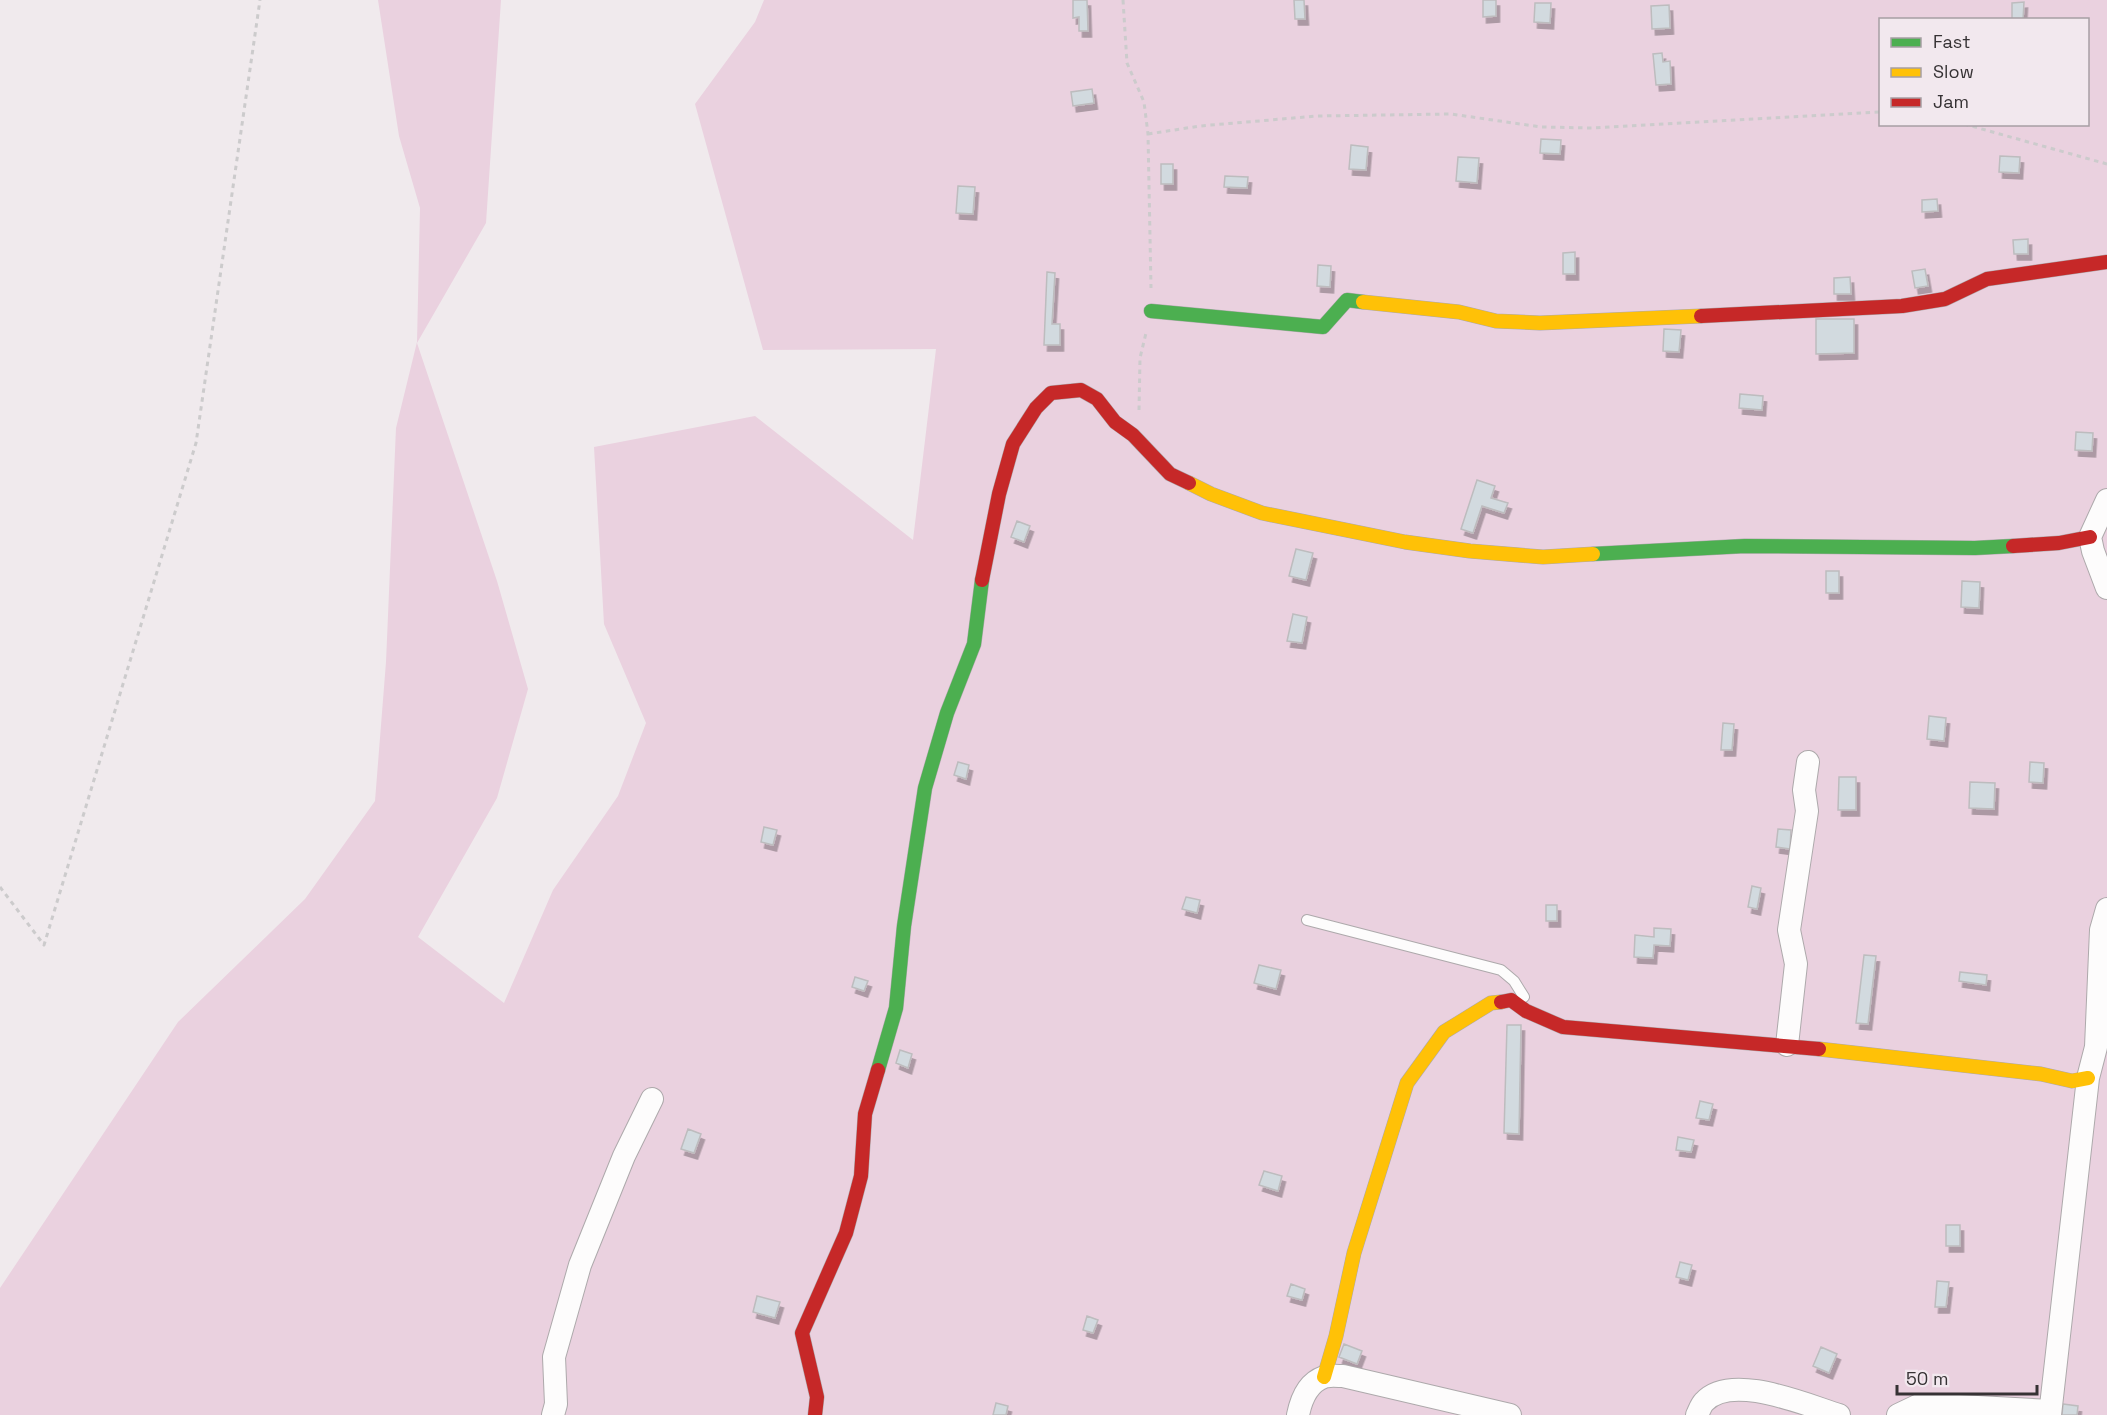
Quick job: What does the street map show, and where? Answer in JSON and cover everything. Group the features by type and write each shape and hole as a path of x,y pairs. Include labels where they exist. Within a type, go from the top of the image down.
{"street":[{"path":"1151,311 1323,327 1347,300 1459,312 1496,321 1540,323 1809,312 1902,306 1945,299 1987,279 2107,262"},
{"path":"815,1415 817,1397 802,1333 846,1233 861,1176 865,1114 896,1008 904,926 925,788 947,713 974,644 981,588 999,494 1013,444 1036,408 1052,393 1081,390 1097,399 1114,422 1133,435 1170,474 1211,494 1262,513 1405,542 1470,551 1543,557 1745,546 1975,548 2059,543 2090,537"},
{"path":"2107,500 2090,537 2107,588"},
{"path":"1787,1045 1796,964 1789,930 1807,811 1804,790 1808,762"},
{"path":"1898,1415 1918,1405 2050,1413 2088,1078 2101,1050 2101,930 2107,909"},
{"path":"1324,1377 1336,1336 1354,1253 1407,1083 1444,1032 1491,1003 1511,1000 1526,1011 1563,1027 1787,1045 2041,1074 2072,1081 2088,1078"},
{"path":"553,1415 556,1404 554,1357 580,1265 624,1156 652,1099"},
{"path":"1298,1415 1301,1399 1309,1388 1324,1377 1343,1376 1510,1415"},
{"path":"1697,1415 1704,1402 1734,1389 1757,1391 1839,1415"}],"lane":[{"path":"1307,920 1501,970 1514,981 1523,994 1526,1011"}],"path":[{"path":"0,887 44,945 196,443 260,0"},
{"path":"1123,0 1127,63 1144,102 1148,134 1151,311 1140,358 1140,407 1133,435"},
{"path":"1148,134 1200,126 1317,116 1451,114 1541,127 1592,128 1879,112"},
{"path":"1971,126 2107,164"}],"shaded area":[{"path":"378,0 501,0 486,223 417,343 497,581 528,689 497,798 418,937 504,1003 553,890 618,796 646,723 604,624 594,447 755,416 913,540 936,349 763,350 695,104 755,22 764,0 2107,0 2107,1415 0,1415 0,1288 178,1022 305,899 375,801 386,662 396,428 417,342 420,208 399,136"}],"building":[{"path":"1073,0 1087,0 1088,31 1079,31 1079,17 1073,18"},
{"path":"1294,0 1304,0 1305,19 1295,19"},
{"path":"1483,0 1496,0 1496,16 1483,17"},
{"path":"2024,2 2023,18 2012,18 2012,3"},
{"path":"1535,3 1551,3 1550,23 1534,22"},
{"path":"1669,5 1670,28 1652,29 1651,6"},
{"path":"1662,53 1663,62 1670,61 1671,84 1656,85 1653,54"},
{"path":"1092,89 1094,103 1073,106 1071,92"},
{"path":"1541,139 1561,140 1560,154 1540,153"},
{"path":"1351,145 1368,147 1366,170 1349,169"},
{"path":"2000,156 2020,157 2019,173 1999,172"},
{"path":"1458,157 1479,158 1477,183 1456,181"},
{"path":"1161,164 1173,164 1173,184 1161,184"},
{"path":"1225,176 1248,177 1247,188 1224,187"},
{"path":"958,186 975,187 973,214 956,213"},
{"path":"1937,199 1938,211 1922,212 1922,200"},
{"path":"2028,239 2028,254 2014,254 2013,240"},
{"path":"1575,252 1575,274 1563,274 1563,253"},
{"path":"1318,265 1331,266 1330,287 1317,286"},
{"path":"1925,269 1928,286 1915,288 1912,271"},
{"path":"1047,272 1055,273 1052,324 1060,324 1060,345 1044,345"},
{"path":"1850,277 1851,294 1834,294 1834,278"},
{"path":"1816,319 1854,319 1854,353 1816,354"},
{"path":"1664,329 1681,330 1679,352 1663,351"},
{"path":"1740,394 1763,396 1762,410 1739,408"},
{"path":"2076,432 2093,433 2092,451 2075,450"},
{"path":"1477,480 1495,486 1491,498 1508,503 1504,513 1482,506 1473,533 1461,529"},
{"path":"1017,521 1030,526 1024,542 1011,537"},
{"path":"1296,549 1313,553 1306,580 1289,576"},
{"path":"1826,571 1839,571 1839,593 1826,593"},
{"path":"1962,581 1980,582 1979,608 1961,607"},
{"path":"1293,614 1307,617 1302,643 1287,641"},
{"path":"1929,716 1946,718 1944,741 1927,739"},
{"path":"1723,723 1734,724 1732,750 1721,750"},
{"path":"958,762 969,765 966,779 954,775"},
{"path":"2030,762 2044,763 2043,783 2029,782"},
{"path":"1839,777 1856,777 1856,810 1838,810"},
{"path":"1970,782 1995,783 1994,809 1969,808"},
{"path":"764,827 777,830 773,845 761,842"},
{"path":"1778,829 1791,830 1790,849 1776,847"},
{"path":"1752,886 1761,888 1757,909 1748,907"},
{"path":"1186,897 1200,900 1197,913 1182,909"},
{"path":"1546,905 1557,905 1557,921 1546,921"},
{"path":"1654,928 1671,929 1670,946 1654,945 1653,958 1634,957 1635,935 1654,937"},
{"path":"1864,955 1876,956 1868,1024 1856,1023"},
{"path":"1259,965 1281,970 1276,989 1254,983"},
{"path":"1960,972 1987,975 1986,985 1959,981"},
{"path":"855,977 868,981 864,991 852,987"},
{"path":"1507,1025 1521,1025 1519,1134 1504,1133"},
{"path":"900,1050 912,1054 908,1068 896,1063"},
{"path":"1700,1101 1713,1104 1709,1120 1696,1118"},
{"path":"688,1129 701,1134 694,1153 681,1149"},
{"path":"1678,1137 1694,1140 1691,1152 1676,1150"},
{"path":"1264,1171 1282,1176 1278,1191 1259,1185"},
{"path":"1946,1225 1960,1225 1960,1246 1946,1246"},
{"path":"1680,1262 1692,1265 1688,1280 1676,1277"},
{"path":"1937,1281 1949,1282 1946,1307 1935,1307"},
{"path":"1291,1284 1305,1289 1302,1300 1287,1296"},
{"path":"757,1296 780,1302 775,1318 753,1312"},
{"path":"1087,1316 1098,1320 1093,1333 1083,1330"},
{"path":"1344,1344 1362,1351 1357,1364 1339,1357"},
{"path":"1821,1347 1837,1354 1829,1373 1813,1366"},
{"path":"996,1403 1008,1406 1006,1415 993,1415"},
{"path":"2063,1404 2078,1406 2077,1415 2062,1415"}],"traffic: fast":[{"path":"1151,311 1323,327 1347,300 1363,302"},
{"path":"1593,554 1745,546 1975,548 2013,546"},
{"path":"878,1070 896,1008 904,926 925,788 947,713 974,644 982,580"}],"traffic: slow":[{"path":"1363,302 1459,312 1496,321 1540,323 1701,316"},
{"path":"1189,483 1211,494 1262,513 1405,542 1470,551 1543,557 1593,554"},
{"path":"1324,1377 1336,1336 1354,1253 1407,1083 1444,1032 1491,1003 1501,1002"},
{"path":"1819,1049 2041,1074 2072,1081 2088,1078"}],"traffic: jam":[{"path":"1701,316 1902,306 1945,299 1987,279 2107,262"},
{"path":"982,580 999,494 1013,444 1036,408 1051,393 1081,390 1097,399 1115,422 1133,435 1170,474 1189,483"},
{"path":"2013,546 2059,543 2090,537"},
{"path":"1501,1002 1511,1000 1526,1011 1563,1027 1819,1049"},
{"path":"815,1415 817,1397 802,1333 846,1233 861,1176 865,1114 878,1070"}]}
